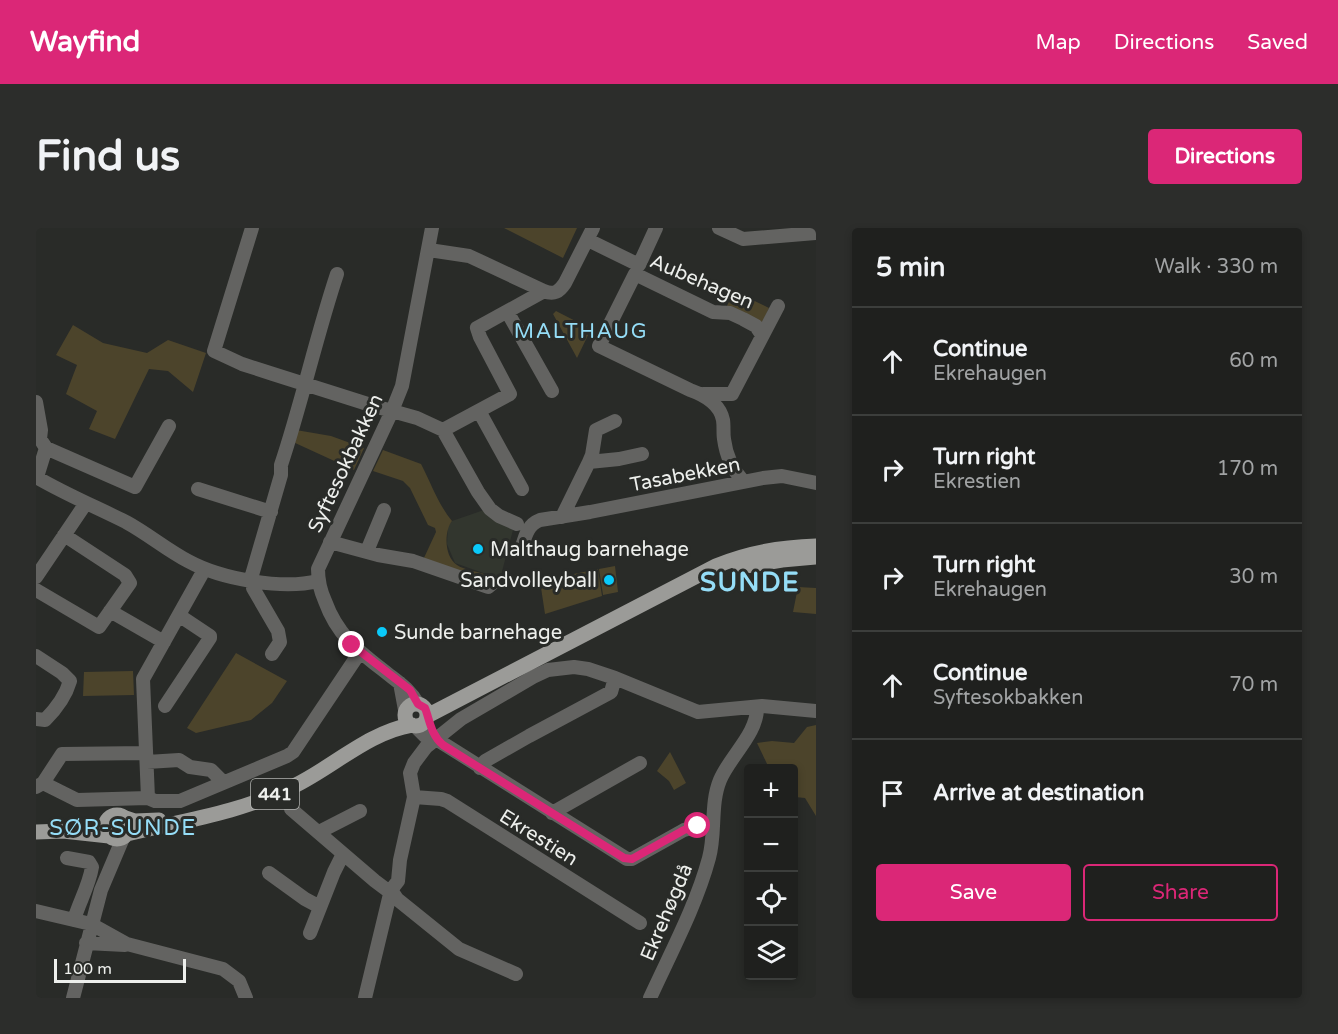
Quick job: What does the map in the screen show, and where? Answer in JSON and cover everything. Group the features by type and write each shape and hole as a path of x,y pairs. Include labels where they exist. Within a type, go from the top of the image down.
{"main road":[{"name":"441","path":"63,831 99,824 114,815 146,821 175,818 211,810 261,794 293,780 416,715 543,655 716,566 746,555 816,546"},
{"name":"441","path":"683,583 738,567 816,557"},
{"name":"441","path":"36,832 63,831 117,836 195,821 254,803 296,785 401,727 416,715"},
{"path":"107,820 105,827 117,836 130,826 126,818"}],"street":[{"path":"252,228 214,351 242,364 417,418 443,430 490,509 499,516 518,524"},
{"name":"Syftesokbakken","path":"318,581 318,569 392,411 406,370 432,228"},
{"name":"Aubehagen","path":"591,234 639,265 656,228"},
{"path":"719,228 743,239 774,233 816,233"},
{"path":"429,250 468,256 550,293 560,290 591,234"},
{"path":"272,654 280,642 281,628 253,588 252,575 322,321 338,274"},
{"name":"Aubehagen","path":"762,336 756,326 743,319 730,313 713,312 635,274 599,346 690,390 702,394 732,394 778,306"},
{"path":"443,430 510,394 477,328 508,313 544,291"},
{"path":"508,313 552,391"},
{"name":"Aubehagen","path":"702,394 721,412 727,451 734,469 743,481"},
{"path":"36,402 41,430 38,482 132,526 204,570 272,585 304,585 318,581 328,611 337,628 360,652 410,690 416,715 436,739"},
{"path":"479,411 522,489"},
{"path":"562,517 592,455 596,430 615,421"},
{"path":"41,442 134,488 169,426"},
{"name":"Tasabekken","path":"589,462 642,454"},
{"name":"Tasabekken","path":"521,550 528,529 534,522 713,489 743,481 782,476 816,483"},
{"path":"198,489 271,512"},
{"path":"36,577 86,503"},
{"path":"367,551 384,510"},
{"path":"36,590 99,627 130,583 97,556 64,535"},
{"path":"330,542 391,558 413,561 488,587 494,582"},
{"path":"148,798 144,676 204,570"},
{"path":"110,611 164,642"},
{"path":"165,706 210,638 180,616"},
{"path":"224,782 211,770 190,767 179,760 62,754 40,785 77,800 148,798 155,801 180,801 286,756 293,752 360,652"},
{"path":"36,656 70,681 63,698 48,717 45,720 36,719"},
{"path":"365,998 391,890 398,881 400,860 414,797 411,768 426,747 461,719 533,677 562,667 581,667 615,678 698,712 757,707 816,711"},
{"path":"480,768 485,761 565,715 611,692 615,678"},
{"name":"Ekrehøgdå","path":"650,998 702,883 710,854 717,789 731,760 752,728 757,707"},
{"name":"Ekrestien","path":"436,739 627,859 632,859 684,830 698,826"},
{"path":"552,813 640,764"},
{"name":"Ekrestien","path":"414,797 447,801 640,923"},
{"path":"291,809 459,949 516,974"},
{"path":"319,832 360,811"},
{"path":"73,998 91,924 117,836"},
{"path":"310,933 343,854"},
{"path":"67,858 89,862 92,867 74,920"},
{"path":"269,873 320,907"},
{"path":"36,911 91,924 128,944 223,969 239,981 246,998"},
{"path":"86,943 121,946 128,944"}],"shaded area":[{"path":"504,228 577,228 563,258"},
{"path":"734,291 769,308 761,325 726,308"},
{"path":"556,311 591,329 577,358 553,314"},
{"path":"73,325 103,343 147,353 168,340 206,353 193,392 168,371 149,369 115,439 89,429 97,411 66,394 77,365 56,355"},
{"path":"296,430 331,436 364,448 354,470 293,442"},
{"path":"383,450 421,464 439,501 452,521 447,537 450,556 460,567 484,574 487,583 423,560 436,532 435,528 428,525 410,488 403,481 373,471"},
{"name":"Malthaug barnehage","path":"484,510 513,530 500,579 455,563 447,544 448,526 452,521"},
{"name":"Sandvolleyball","path":"615,566 618,592 603,595 599,569"},
{"path":"598,569 602,596 545,614 540,581"},
{"path":"798,587 816,588 816,614 793,612"},
{"path":"236,653 287,681 272,703 251,720 196,733 187,728"},
{"path":"133,671 134,695 83,696 84,672"},
{"path":"816,725 816,816 805,798 798,797 798,764 767,764 757,743 772,741 794,743 807,727"},
{"path":"670,752 686,783 674,790 669,781 657,771"}],"place":[{"name":"Malthaug barnehage","path":"478,549"},
{"name":"Sandvolleyball","path":"609,580"},
{"name":"Sunde barnehage","path":"382,632"}],"district":[{"name":"MALTHAUG","path":"581,331"},
{"name":"SUNDE","path":"750,582"},
{"name":"SØR-SUNDE","path":"123,827"}],"route":[{"path":"352,645 410,690 418,704 425,708 426,717 436,739 443,745 624,858 632,859 684,830 698,826"}]}
